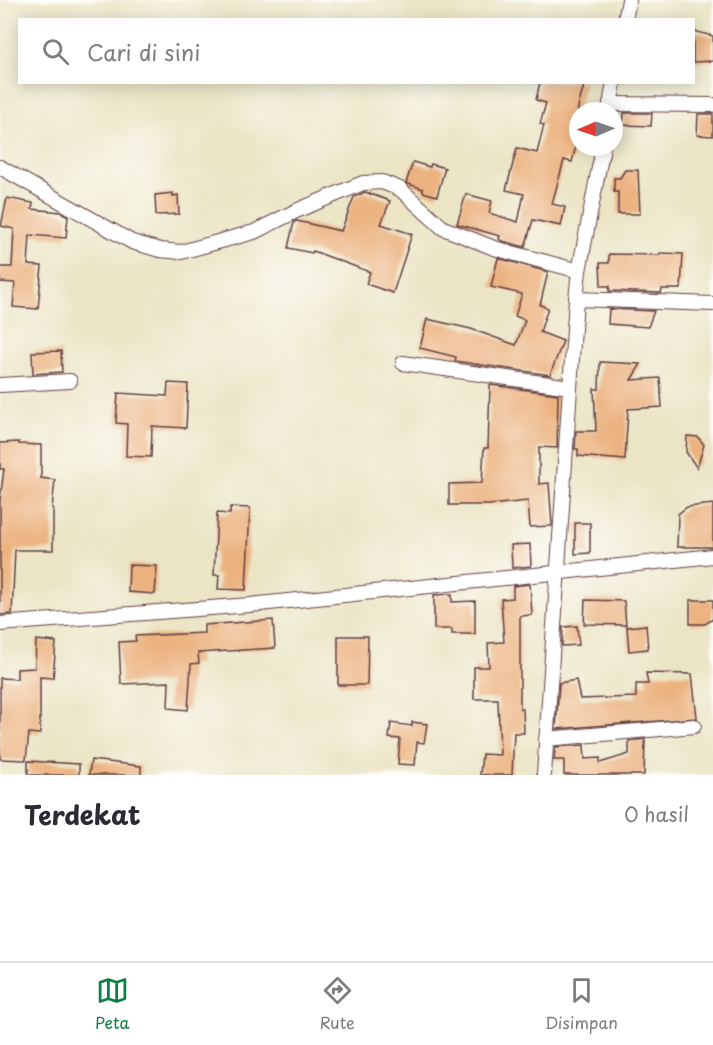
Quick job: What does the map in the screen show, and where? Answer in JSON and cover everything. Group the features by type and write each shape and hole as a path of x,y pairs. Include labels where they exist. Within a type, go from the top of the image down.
{"street":[{"path":"625,18 629,0"},
{"path":"611,102 614,84"},
{"path":"623,107 713,105"},
{"path":"544,775 576,299 579,271 601,156"},
{"path":"0,167 132,242 160,250 181,252 254,232 296,211 363,183 382,182 400,189 443,228 494,248 579,271"},
{"path":"576,299 713,304"},
{"path":"403,363 570,387"},
{"path":"0,384 70,381"},
{"path":"0,624 250,605 713,556"},
{"path":"546,739 694,726"}],"building":[{"path":"695,32 713,36 713,61 695,62"},
{"path":"540,84 584,84 579,102 569,102 569,156 574,156 572,162 564,160 552,204 565,207 561,226 533,220 525,247 502,241 499,239 500,236 457,224 466,194 492,201 489,213 518,222 524,194 506,190 517,148 537,153 544,125 540,124 546,103 536,100"},
{"path":"624,113 652,113 651,126 623,125"},
{"path":"698,114 713,114 713,136 697,135"},
{"path":"413,162 445,168 437,196 406,183"},
{"path":"625,170 638,170 640,214 618,214 618,192 614,192 614,178 620,178"},
{"path":"365,192 390,201 381,224 412,234 393,293 366,284 370,272 313,251 312,253 288,248 294,222 341,231 354,197"},
{"path":"173,193 173,196 178,195 179,214 156,215 155,195"},
{"path":"7,198 33,203 32,209 61,212 68,216 66,238 30,235 28,265 42,266 38,309 13,307 15,283 0,282 0,267 12,267 14,229 1,226"},
{"path":"660,253 683,254 681,289 662,289 661,293 609,291 610,286 601,286 600,263 609,263 609,254 660,255"},
{"path":"498,258 548,272 540,305 548,308 540,332 563,341 550,375 455,361 456,357 420,348 427,319 471,329 516,345 525,320 515,316 522,294 491,287"},
{"path":"609,309 654,311 648,327 608,324"},
{"path":"61,351 62,372 33,374 32,352"},
{"path":"600,362 641,364 631,380 660,378 662,407 628,409 625,460 578,456 578,449 575,449 576,431 596,431 594,389 599,389"},
{"path":"168,383 188,384 186,428 152,426 151,457 126,456 127,424 116,423 118,393 167,396"},
{"path":"490,385 558,394 557,448 539,447 539,484 549,483 552,526 530,527 528,501 489,505 449,505 449,484 482,483 484,448 488,448"},
{"path":"687,436 698,437 704,445 697,468 686,452"},
{"path":"19,442 19,444 41,445 41,478 55,480 52,508 53,550 15,550 12,614 0,615 0,500 4,469 0,469 0,443"},
{"path":"713,504 713,547 677,547 678,514 687,507"},
{"path":"230,507 250,508 246,590 218,589 219,575 214,575 217,513 230,514"},
{"path":"575,523 590,523 590,553 575,554"},
{"path":"530,544 531,566 512,568 511,545"},
{"path":"129,565 157,566 155,594 128,592"},
{"path":"530,584 532,615 520,616 520,709 523,709 524,733 514,733 512,775 480,775 482,754 500,755 498,699 474,699 474,667 489,667 488,643 504,642 501,599 513,598 513,586"},
{"path":"452,594 452,602 475,601 475,634 452,634 452,629 434,629 434,595"},
{"path":"585,600 624,601 626,625 584,624"},
{"path":"690,600 713,600 713,619 705,624 690,624"},
{"path":"273,620 275,648 198,653 199,663 191,664 188,710 168,708 169,682 121,684 119,642 136,641 135,636 204,633 204,625"},
{"path":"646,625 648,649 629,651 627,627"},
{"path":"577,626 579,645 562,646 563,627"},
{"path":"338,636 368,636 367,685 338,685"},
{"path":"36,640 56,642 53,678 40,677 40,734 29,733 26,760 0,759 0,678 17,679 17,669 35,668"},
{"path":"646,673 692,674 697,718 556,729 559,683 576,680 580,699 636,697 636,684 648,684"},
{"path":"412,722 427,724 424,743 417,742 415,765 398,764 400,739 389,738 391,723 412,726"},
{"path":"645,739 644,775 564,775 564,760 554,760 555,747 584,745 585,759 600,758 600,763 629,754 629,741"},
{"path":"91,760 141,766 141,775 89,775"},
{"path":"28,761 79,764 79,775 28,775"}]}
